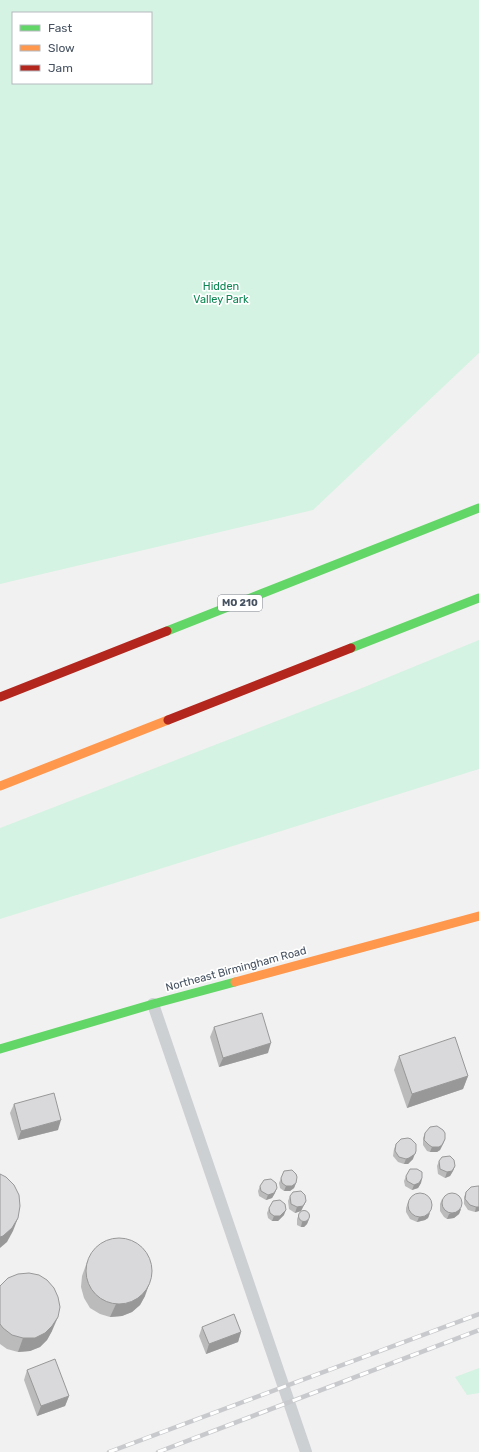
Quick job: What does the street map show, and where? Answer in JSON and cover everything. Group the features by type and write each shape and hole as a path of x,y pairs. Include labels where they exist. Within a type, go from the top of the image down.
{"main road":[{"name":"MO 210","path":"0,697 479,508"},
{"path":"0,786 479,598"},
{"name":"Northeast Birmingham Road","path":"0,1050 153,1004 479,916"}],"lane":[{"path":"153,1004 306,1452"}],"green space":[{"name":"Hidden Valley Park","path":"0,0 479,0 479,353 313,510 0,584"},
{"path":"479,640 479,769 0,919 0,828 357,690"},
{"path":"479,1368 479,1393 467,1395 455,1377"}],"building":[{"path":"262,1013 271,1043 223,1058 214,1027"},
{"path":"455,1037 468,1076 412,1094 399,1056"},
{"path":"54,1093 61,1120 21,1131 14,1104"},
{"path":"437,1126 445,1133 445,1139 439,1147 432,1147 424,1140 425,1133 430,1127"},
{"path":"408,1138 416,1144 416,1151 415,1154 406,1159 399,1157 395,1151 396,1144 401,1139"},
{"path":"450,1156 454,1160 455,1166 452,1171 447,1172 440,1169 439,1161 442,1157"},
{"path":"410,1169 417,1169 422,1172 422,1178 419,1183 414,1185 407,1181 406,1176"},
{"path":"292,1170 297,1177 296,1183 292,1186 286,1186 282,1183 281,1178 284,1171"},
{"path":"0,1174 6,1177 14,1185 19,1195 20,1206 18,1218 12,1228 0,1237"},
{"path":"271,1179 276,1183 277,1188 274,1193 268,1195 261,1191 260,1186 264,1180"},
{"path":"479,1186 479,1207 476,1207 470,1205 465,1199 466,1192 471,1187"},
{"path":"301,1191 305,1195 306,1201 303,1206 297,1207 291,1204 290,1196 293,1192"},
{"path":"420,1193 425,1194 431,1200 431,1210 425,1216 420,1217 415,1216 409,1210 408,1205 409,1200 415,1194"},
{"path":"448,1193 456,1193 462,1199 462,1207 456,1213 448,1213 442,1207 442,1199"},
{"path":"280,1200 285,1204 286,1210 280,1216 274,1216 270,1213 269,1208 273,1201"},
{"path":"304,1210 308,1212 310,1216 308,1220 304,1222 300,1220 298,1216 300,1212"},
{"path":"119,1238 131,1241 142,1248 149,1259 152,1271 149,1283 142,1294 131,1301 119,1304 107,1301 96,1294 89,1283 86,1271 89,1259 96,1248 107,1241"},
{"path":"29,1273 39,1275 47,1280 54,1288 60,1307 58,1317 45,1333 35,1338 23,1338 12,1335 0,1324 0,1286 8,1278 18,1274"},
{"path":"234,1314 241,1332 209,1344 202,1327"},
{"path":"55,1359 69,1396 41,1406 27,1370"}],"railway":[{"path":"109,1452 479,1314"},
{"path":"158,1452 479,1330"}],"traffic: fast":[{"path":"167,631 479,508"},
{"path":"351,648 479,598"},
{"path":"0,1049 153,1004 235,982"}],"traffic: slow":[{"path":"0,786 168,720"},
{"path":"235,982 479,916"}],"traffic: jam":[{"path":"0,697 167,631"},
{"path":"168,720 351,648"}]}
